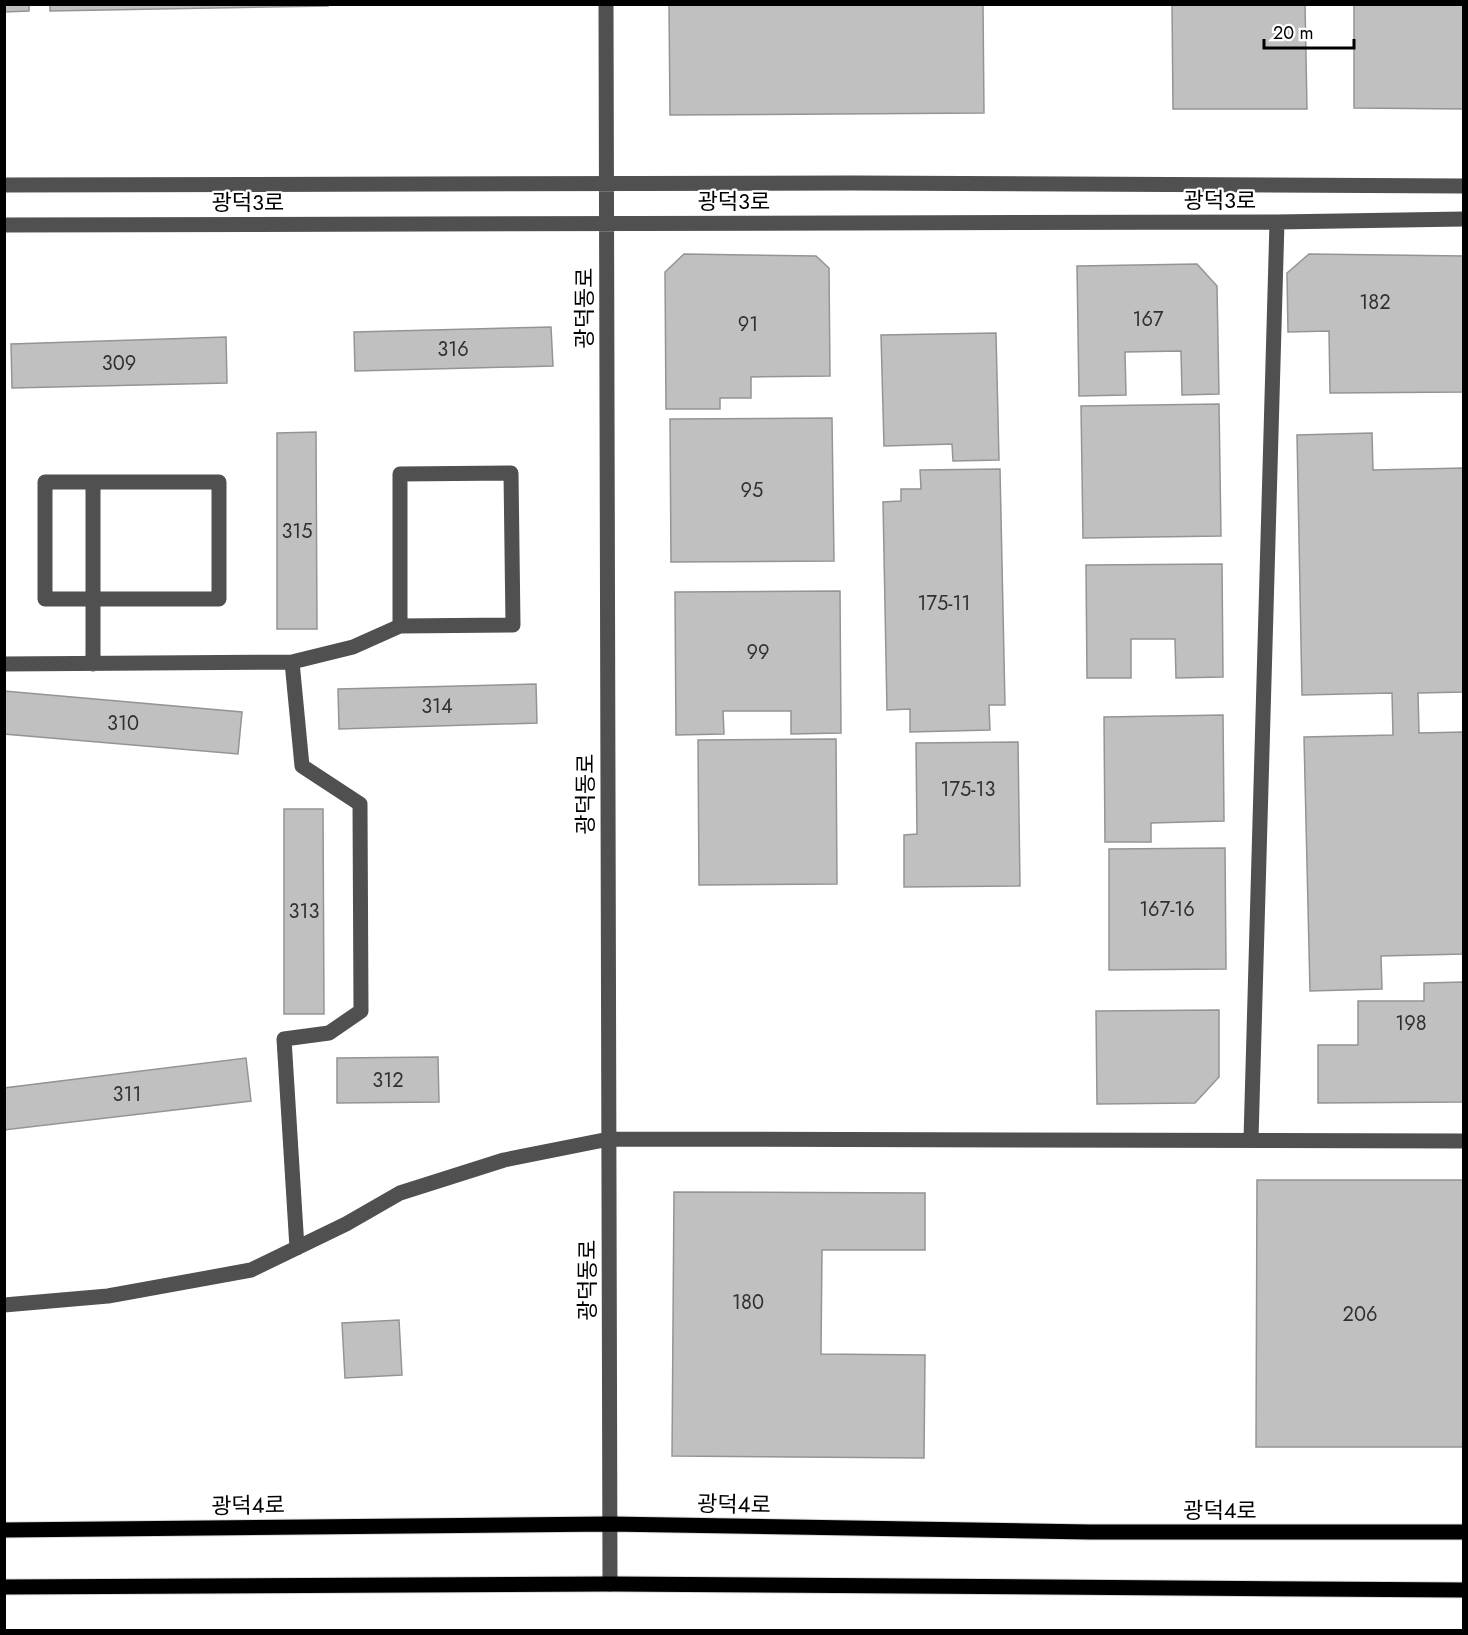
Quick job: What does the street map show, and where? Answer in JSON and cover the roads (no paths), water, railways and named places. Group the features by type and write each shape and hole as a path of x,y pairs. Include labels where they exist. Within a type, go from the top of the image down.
{"main road":[{"name":"광덕4로","path":"4,1530 610,1524 1090,1532 1464,1532"},
{"path":"4,1587 610,1584 1464,1590"}],"street":[{"name":"광덕동로","path":"606,4 610,1584"},
{"name":"광덕3로","path":"4,185 1464,186"},
{"name":"광덕3로","path":"4,225 1277,222 1464,219"},
{"path":"1251,1139 1277,222"},
{"path":"4,664 292,662 353,647 400,626 513,625 512,473 399,474 400,626"},
{"path":"45,482 219,482 219,599 93,599 45,599 45,482"},
{"path":"93,482 93,664"},
{"path":"292,662 302,766 360,804 361,1011 329,1033 284,1039 297,1248"},
{"path":"4,1305 108,1296 251,1270 346,1224 400,1193 504,1160 609,1139 1464,1141"}]}
